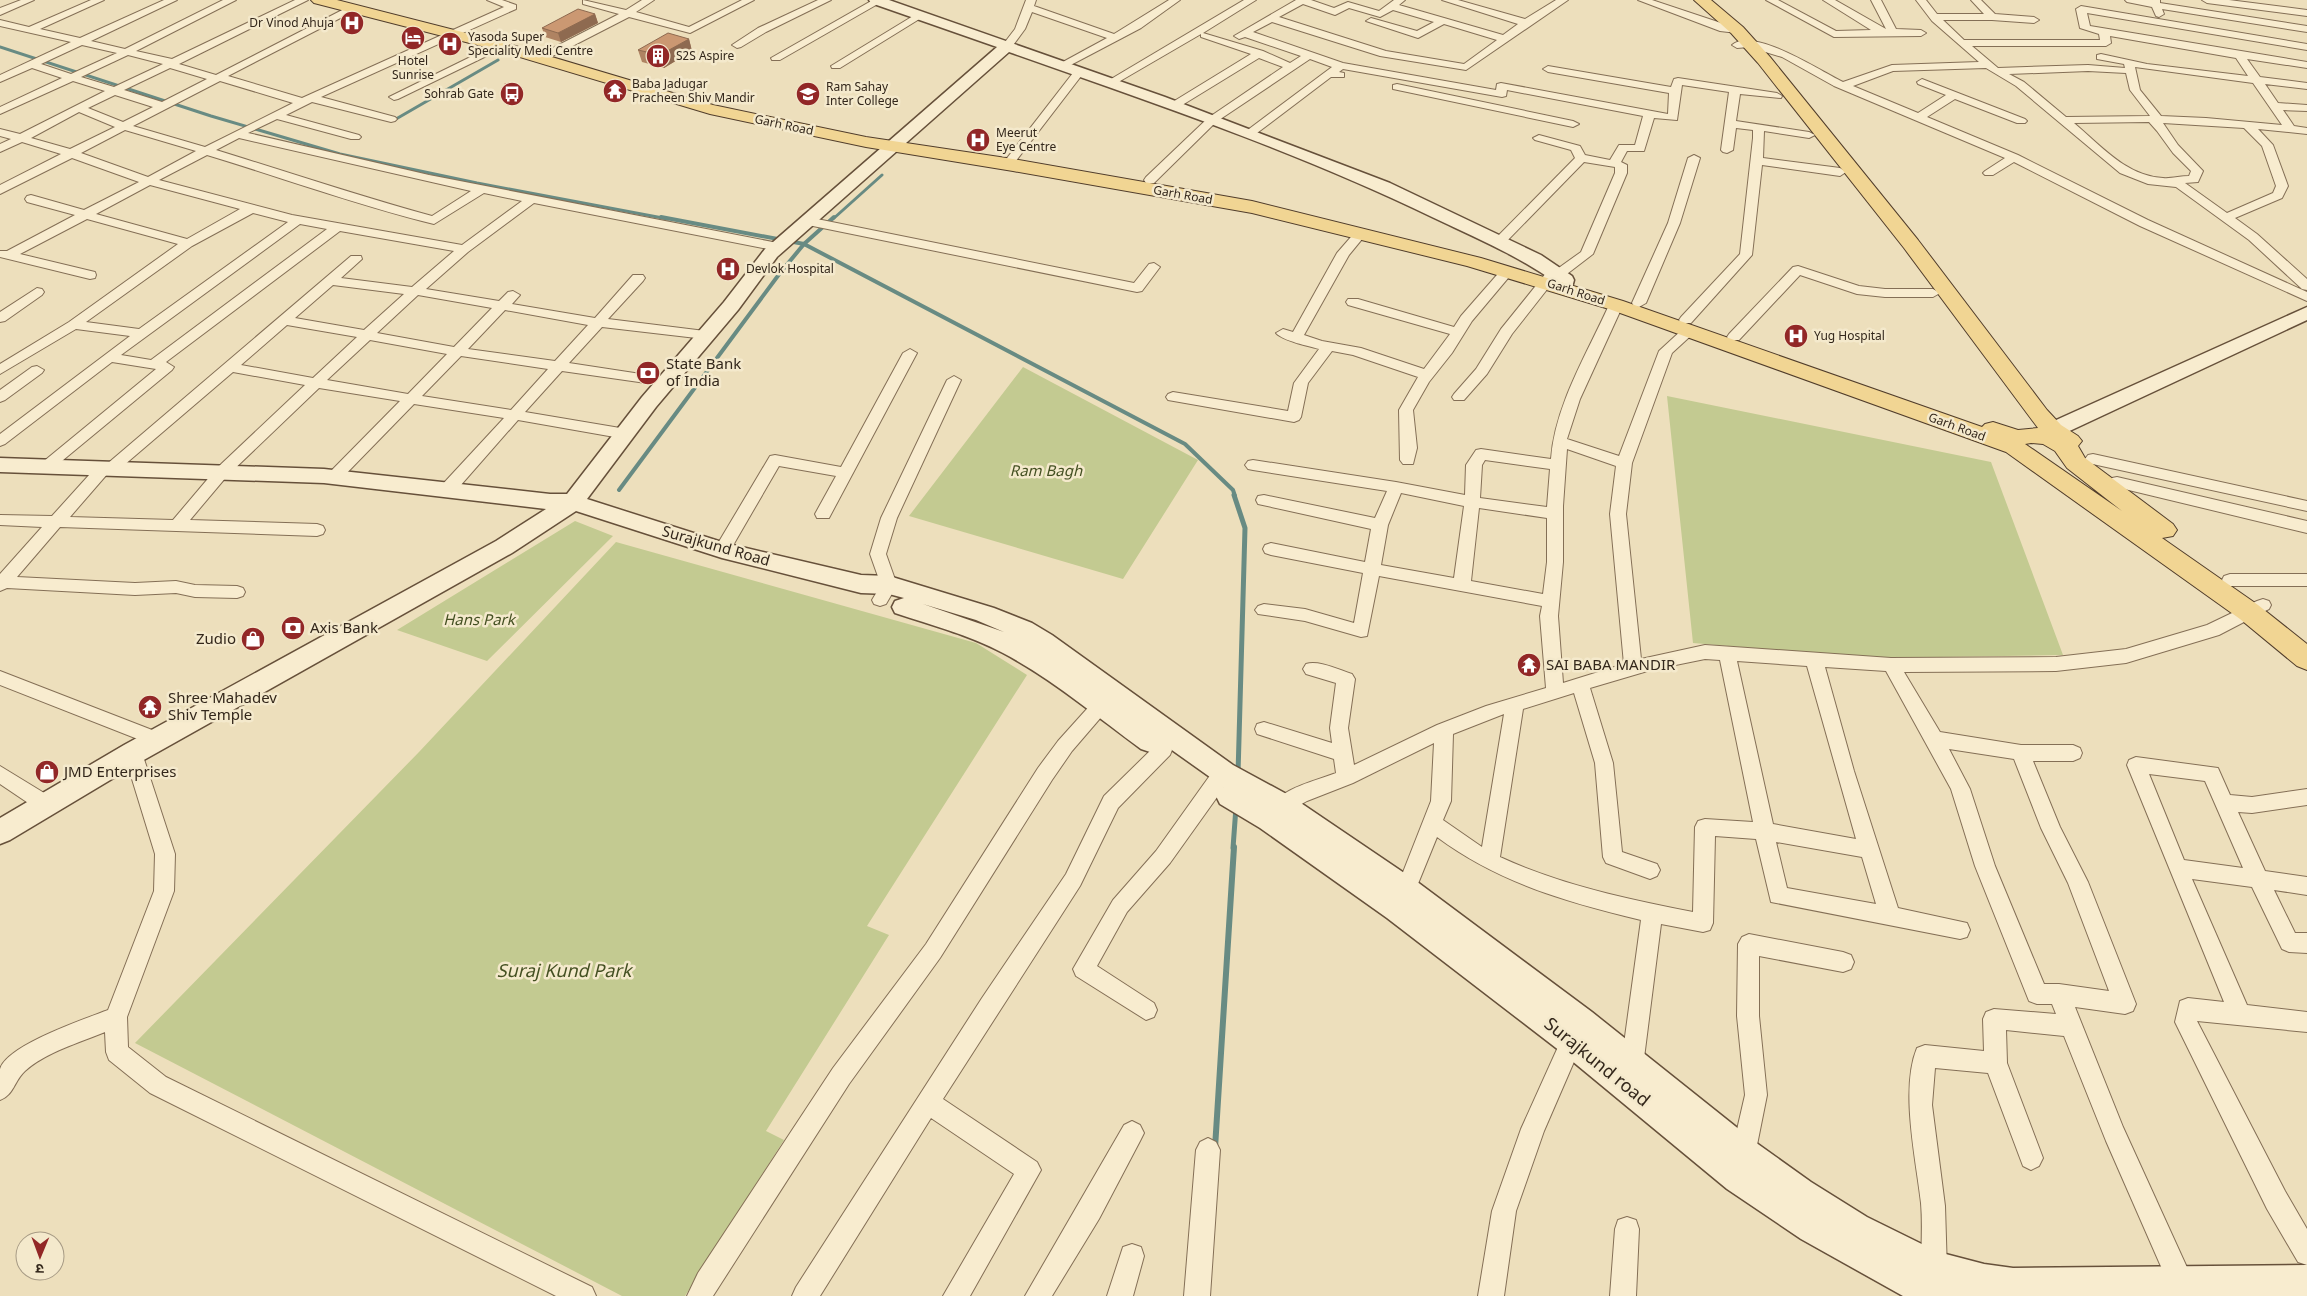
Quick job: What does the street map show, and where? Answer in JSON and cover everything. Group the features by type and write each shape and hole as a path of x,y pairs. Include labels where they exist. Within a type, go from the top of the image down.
{"main road":[{"path":"1687,0 1737,37 1777,96 1809,135 1847,172"},
{"path":"1702,0 1737,37 1847,172 2039,415 2028,442"},
{"name":"Garh Road","path":"346,2 546,56 714,106 898,144 1150,180 1291,212 1557,280 1639,303 1687,325 1799,366 2028,442"},
{"name":"Garh Road","path":"459,32 499,46 546,56"},
{"name":"Garh Road","path":"1011,160 1237,200"},
{"name":"Garh Road","path":"1291,212 1361,233 1399,239 1508,271 1557,280 1616,305 1734,337 1799,366"},
{"path":"1905,245 1933,293 2028,442 2041,466 2256,608 2307,638"},
{"path":"2028,442 2049,438 2063,444 2073,455 2075,462 2230,580 2307,658"},
{"path":"2028,442 2093,459 2140,504 2144,516"}],"street":[{"path":"0,12 28,0"},
{"path":"29,30 100,0"},
{"path":"3,76 34,64 172,0"},
{"path":"0,111 127,52 231,0"},
{"path":"0,149 79,108 303,0"},
{"path":"4,254 84,215 275,115 513,7 492,0"},
{"path":"546,56 649,0"},
{"path":"727,0 745,2"},
{"path":"737,45 762,30 826,0"},
{"path":"776,58 877,0 1175,105 1384,187 1535,259 1557,280"},
{"path":"1157,0 1172,2"},
{"path":"1111,82 1251,0"},
{"path":"1227,42 1303,0 1335,12 1348,5 1380,14"},
{"path":"1447,0 1526,24"},
{"path":"1271,18 1384,54 1465,70 1526,24 1563,0"},
{"path":"1643,0 1786,55 1843,86 2014,156 2144,223 2307,297"},
{"path":"1770,0 1834,34 1921,33"},
{"path":"1828,0 1888,32"},
{"path":"1876,0 1888,32"},
{"path":"1921,0 1934,17 1962,43 1992,68 2020,84 2124,171 2158,181 2179,184 2253,237 2307,286"},
{"path":"1976,0 1992,17"},
{"path":"2130,0 2156,2 2307,29"},
{"path":"2207,0 2307,14"},
{"path":"0,190 218,77 346,2"},
{"path":"586,2 690,30 745,2"},
{"path":"1065,65 1115,38 1172,2"},
{"path":"2156,2 2160,22"},
{"path":"1343,40 1395,3 1443,21 1505,39"},
{"path":"0,832 133,753 504,547 573,502 667,382 783,242 898,144 1007,46 1020,28 1029,4 1115,38"},
{"path":"2307,47 2081,9 2086,28 2240,56 2307,65"},
{"path":"836,66 918,16"},
{"path":"1934,17 1992,17 2034,20"},
{"path":"1364,26 1418,35 1443,21"},
{"path":"0,23 127,52 307,100 391,119"},
{"path":"1962,43 2106,43 2104,32"},
{"path":"1245,33 1307,56 1341,66 1502,94"},
{"path":"1205,35 1259,53 1290,66"},
{"path":"394,97 499,46"},
{"path":"1175,105 1259,53"},
{"path":"1150,180 1212,120 1307,56"},
{"path":"2240,56 2291,130"},
{"path":"2100,57 2130,67"},
{"path":"34,64 162,106"},
{"path":"1249,134 1329,73 1341,66"},
{"path":"1843,86 1892,68 2088,68 2146,66 2307,86"},
{"path":"2063,120 2158,119 2135,90 2130,67"},
{"path":"1548,69 1674,91"},
{"path":"1011,160 1080,71"},
{"path":"1329,73 1574,124"},
{"path":"1492,107 1502,94 1501,86 1673,118 1674,91 1678,81 1777,96"},
{"path":"1922,82 2021,121"},
{"path":"1726,150 1732,124 1735,90"},
{"path":"1919,117 1954,95"},
{"path":"2274,106 2307,108"},
{"path":"79,108 124,126 300,179 350,197 434,220 481,190"},
{"path":"1614,164 1623,147 1640,149 1649,114"},
{"path":"275,115 355,136"},
{"path":"2151,119 2206,121 2307,132"},
{"path":"2151,119 2159,123 2174,148 2187,159 2197,172 2194,180 2158,181"},
{"path":"1732,124 1809,135"},
{"path":"2226,218 2278,195 2282,186 2267,145 2247,125"},
{"path":"1632,669 1618,514 1624,463 1666,351 1746,255 1759,138 1758,127"},
{"path":"0,132 70,153 148,181 250,209 336,228 464,248"},
{"path":"240,133 481,190 783,242"},
{"path":"1539,138 1576,148 1581,158"},
{"path":"1989,173 2014,156"},
{"path":"1498,242 1546,196 1581,158"},
{"path":"1459,397 1482,371 1506,332 1557,280 1587,254 1621,173 1620,165 1581,158"},
{"path":"1639,303 1674,223 1694,158"},
{"path":"1756,161 1847,172"},
{"path":"31,199 188,243"},
{"path":"177,526 222,472 367,334 464,248 531,200"},
{"path":"0,370 74,325 188,243 250,209"},
{"path":"0,441 109,357 297,220"},
{"path":"807,221 1137,288 1154,267"},
{"path":"154,364 336,228"},
{"path":"1361,233 1343,253 1290,335 1328,346 1356,351 1427,375"},
{"path":"4,254 90,275"},
{"path":"1,584 107,468 230,367 356,259"},
{"path":"1734,337 1798,270 1857,290 1884,294 1933,293"},
{"path":"1408,460 1406,410 1427,375 1466,320 1508,271"},
{"path":"447,490 638,278"},
{"path":"330,281 415,291 500,307 597,322 705,335"},
{"path":"0,318 37,292"},
{"path":"334,477 513,294"},
{"path":"1353,302 1458,332"},
{"path":"1555,692 1549,616 1555,562 1555,514 1560,435 1573,399 1616,305"},
{"path":"2028,442 2307,312"},
{"path":"285,320 456,351 560,364 667,382"},
{"path":"74,325 142,333"},
{"path":"1173,397 1294,417 1302,383 1328,346"},
{"path":"823,514 910,353"},
{"path":"46,466 167,367 109,357"},
{"path":"230,367 314,384 515,414 626,434"},
{"path":"0,397 37,370"},
{"path":"877,590 878,554 889,518 954,380"},
{"path":"1560,442 1624,463"},
{"path":"1462,584 1472,502 1474,465 1481,454 1559,465"},
{"path":"2093,459 2307,506"},
{"path":"722,550 775,460 845,473"},
{"name":"Surajkund Road","path":"0,465 334,477 550,502 573,502 722,550 877,590 979,631 1013,647 1047,668 1106,699"},
{"path":"1253,465 1555,514"},
{"path":"2117,482 2307,527"},
{"path":"1264,610 1305,615 1361,630 1380,525 1396,487"},
{"path":"1264,500 1380,525"},
{"path":"0,520 317,530"},
{"path":"1271,549 1551,602"},
{"path":"2230,580 2307,580"},
{"path":"1,584 136,589 176,587 195,591 237,592"},
{"path":"1106,699 1247,795 1300,795 1346,777 1444,730 1515,704 1632,669 1704,652 1891,665 2056,664 2126,656 2213,630 2256,608"},
{"path":"1727,653 1766,831 1778,896 1960,930"},
{"path":"1814,660 1868,850 1890,916"},
{"path":"1891,665 1934,739 1960,789 1985,866 2037,994 2059,994 2125,1004 2078,882 2051,828 2020,753"},
{"path":"1312,669 1346,679 1339,728 1346,777"},
{"path":"0,678 158,740"},
{"path":"1580,685 1604,763 1613,858 1650,870"},
{"path":"1106,699 1163,750 1247,795 1406,890 1576,1032 1632,1066 1741,1166 1799,1194 1855,1229 1938,1286 1984,1289 2013,1286 2041,1291 2182,1285 2293,1288"},
{"path":"700,1296 707,1282 841,1076 933,951 1045,774 1106,699"},
{"path":"1488,861 1502,791 1515,704"},
{"path":"1264,730 1343,754"},
{"path":"1406,890 1441,801 1444,730"},
{"path":"1934,739 2020,753 2073,753"},
{"path":"805,1296 990,1005 1073,880 1111,802 1163,750"},
{"path":"133,753 165,854 164,891 116,1017 117,1052 158,1085 583,1296"},
{"path":"2240,1015 2198,923 2136,765 2211,774 2258,879 2289,942 2307,944"},
{"path":"0,774 47,805"},
{"path":"1146,1010 1084,970 1120,906 1163,857 1247,795"},
{"name":"Surajkund road","path":"1247,795 1397,909 1576,1032 1741,1166"},
{"path":"2224,802 2252,805 2307,797"},
{"path":"1432,824 1488,861 1534,880 1583,897 1703,923 1704,827 1766,831 1868,850"},
{"path":"2177,868 2307,886"},
{"path":"1632,1066 1645,958 1653,913"},
{"path":"1741,1166 1756,1095 1748,1016 1749,944 1843,962"},
{"path":"2059,994 2114,1132 2182,1285"},
{"path":"2307,1022 2287,1022 2188,1008 2186,1022 2276,1200 2307,1253"},
{"path":"0,1089 16,1064 45,1046 116,1017"},
{"path":"2031,1158 1996,1063 1994,1019 2072,1026"},
{"path":"1491,1296 1504,1211 1533,1129 1576,1032"},
{"path":"1938,1286 1933,1206 1920,1105 1925,1056 1996,1063"},
{"path":"929,1103 1029,1170 956,1296"},
{"path":"1038,1296 1090,1210 1132,1132"},
{"path":"1197,1296 1208,1150"},
{"path":"1623,1296 1627,1229"},
{"path":"1120,1296 1132,1256"}],"green space":[{"name":"Ram Bagh","path":"1023,367 1198,460 1123,579 909,516"},
{"path":"1667,396 1991,462 2063,655 1876,658 1693,643"},
{"name":"Hans Park","path":"575,521 613,536 487,661 397,630"},
{"name":"Suraj Kund Park","path":"616,542 976,643 1027,675 867,926 889,935 766,1131 784,1140 685,1296 622,1296 135,1043 419,752"}],"building":[{"path":"578,9 595,14 558,33 542,28"},
{"path":"668,33 689,39 660,55 638,50"}],"waterway":[{"path":"0,47 211,116 340,154 477,183 668,219"},
{"path":"396,119 498,60"},
{"path":"833,219 882,175"},
{"path":"661,217 804,244"},
{"path":"804,244 834,217"},
{"path":"619,490 780,273 804,244"},
{"path":"804,244 1185,444 1233,490 1235,496"},
{"path":"1234,495 1245,528 1238,774"},
{"path":"1233,848 1236,807"},
{"path":"1215,1148 1234,847"}],"place":[{"name":"Dr Vinod Ahuja","path":"352,23"},
{"name":"Hotel Sunrise","path":"413,38"},
{"name":"Yasoda Super Speciality Medi Centre","path":"450,44"},
{"name":"S2S Aspire","path":"658,56"},
{"name":"Baba Jadugar Pracheen Shiv Mandir","path":"615,91"},
{"name":"Sohrab Gate","path":"512,94"},
{"name":"Ram Sahay Inter College","path":"808,94"},
{"name":"Meerut Eye Centre","path":"978,140"},
{"name":"Devlok Hospital","path":"728,269"},
{"name":"Yug Hospital","path":"1796,336"},
{"name":"State Bank of India","path":"648,373"},
{"name":"Axis Bank","path":"293,628"},
{"name":"Zudio","path":"253,639"},
{"name":"SAI BABA MANDIR","path":"1529,665"},
{"name":"Shree Mahadev Shiv Temple","path":"150,707"},
{"name":"JMD Enterprises","path":"47,772"}]}
